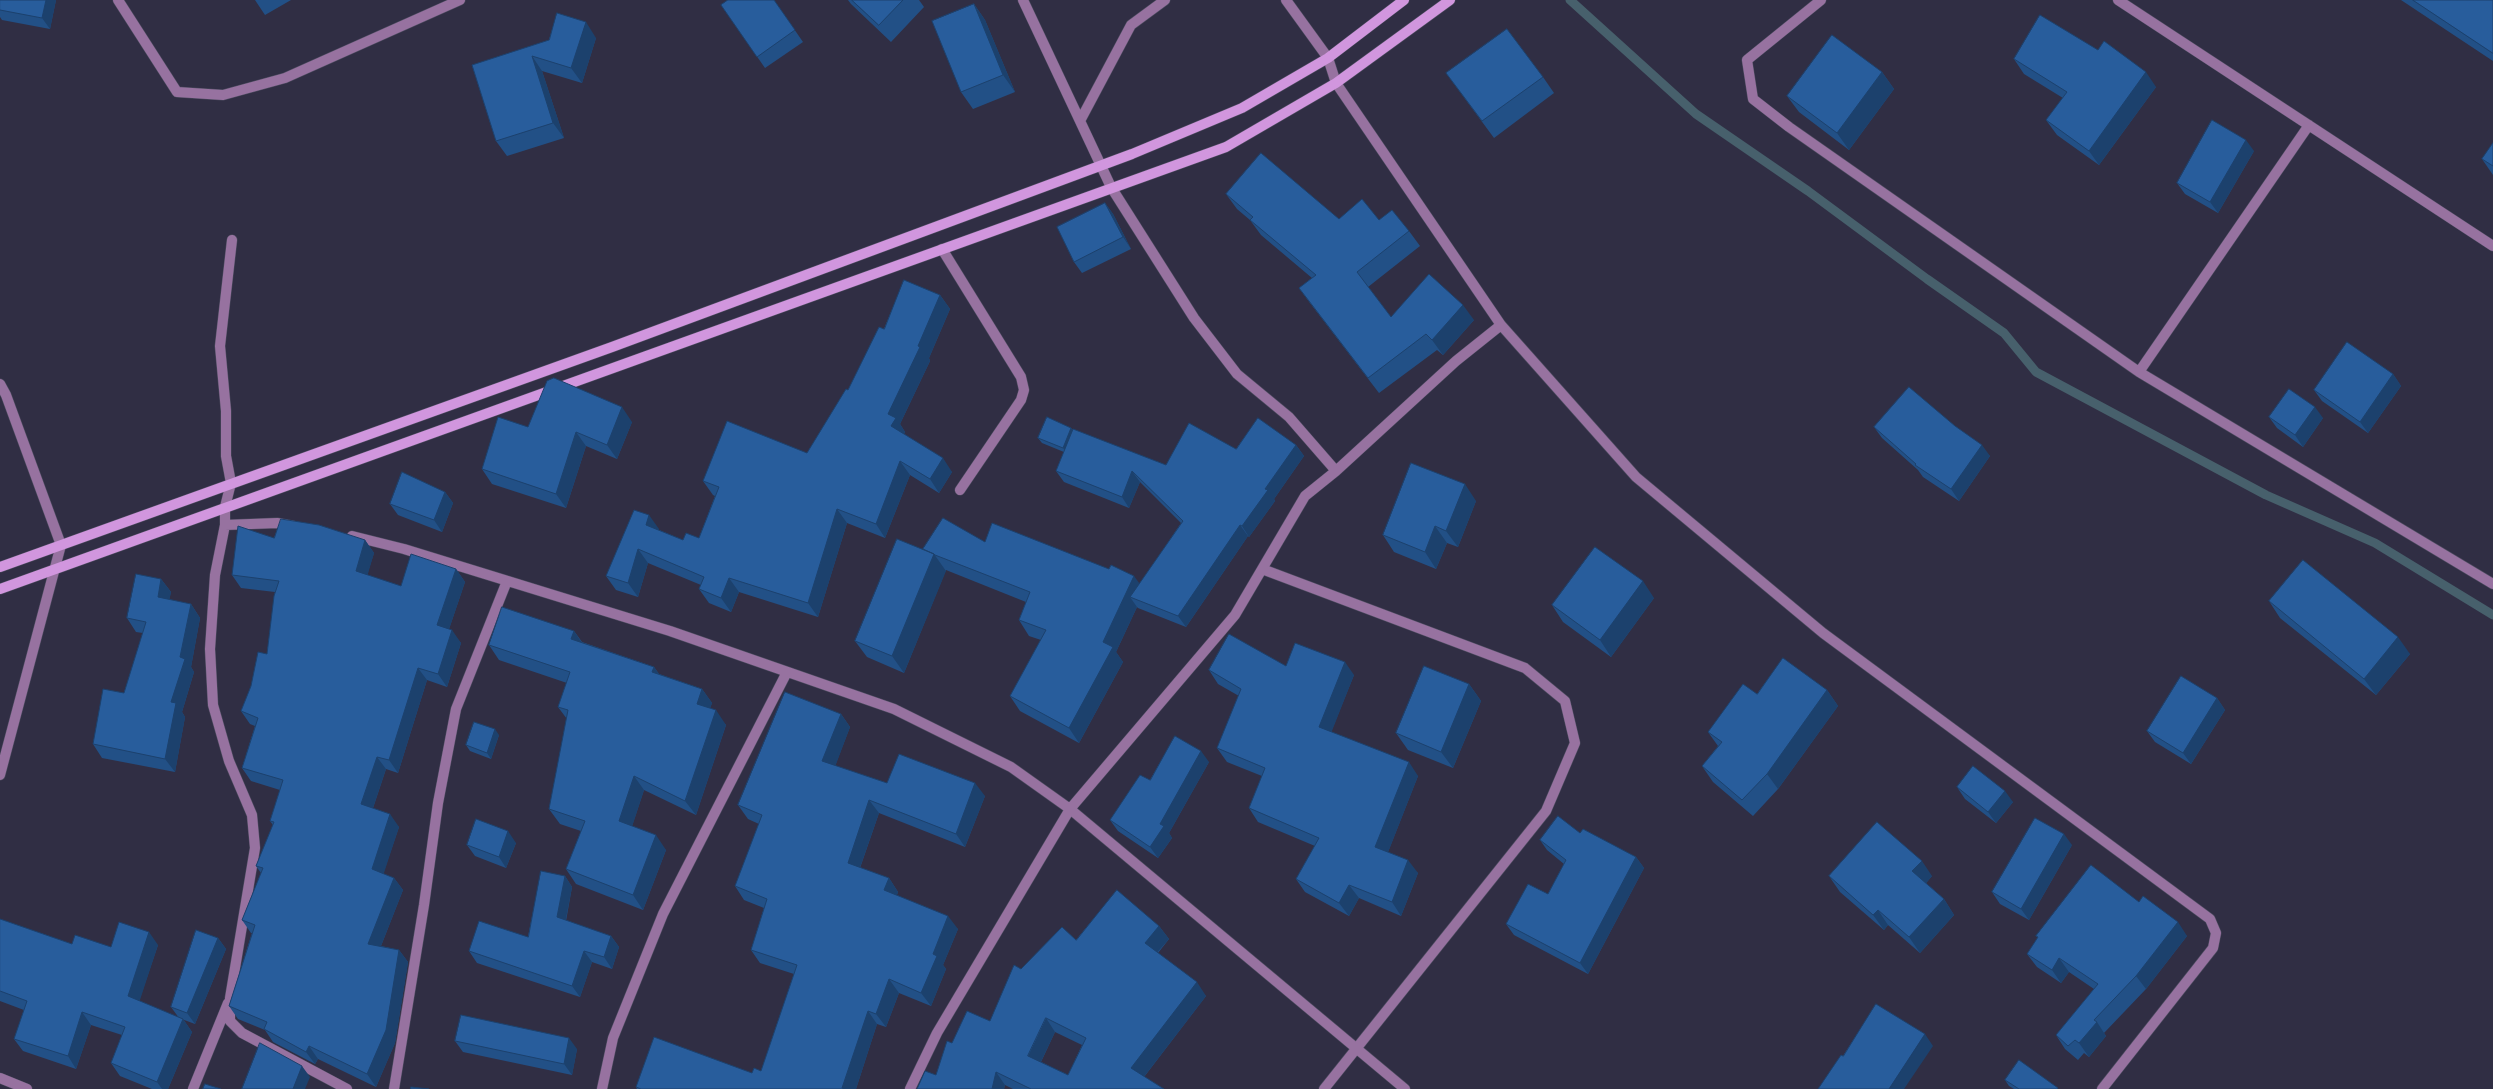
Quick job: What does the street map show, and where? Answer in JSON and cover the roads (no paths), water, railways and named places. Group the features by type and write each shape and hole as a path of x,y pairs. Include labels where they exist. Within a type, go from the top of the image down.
{"main road":[{"path":"0,568 612,347 1101,165 1242,108 1328,58 1404,0"},
{"path":"0,589 1226,147 1336,83 1450,0"}],"street":[{"path":"118,0 177,92 223,95 285,78 460,0"},
{"path":"1023,0 1111,187 1194,318 1237,374 1288,417 1336,471"},
{"path":"1080,121 1131,26 1165,0"},
{"path":"1286,0 1328,58 1336,83 1501,325 1636,477 1824,633 2210,919 2216,933 2213,948 2102,1089"},
{"path":"1821,0 1747,60 1752,99 1789,127 2139,372 2493,584"},
{"path":"2118,0 2493,246"},
{"path":"2139,372 2310,125"},
{"path":"232,240 225,284 220,346 226,411 226,456 232,484 225,508 224,525 215,575 210,649 213,705 229,761 252,815 255,848 230,998 230,1021 242,1033 347,1089"},
{"path":"942,249 1021,377 1024,390 1021,400 960,490"},
{"path":"910,1089 936,1033 1070,809 1235,615 1305,496 1336,471 1456,360 1501,325"},
{"path":"0,384 6,395 60,545 0,775"},
{"path":"224,525 277,523 302,527"},
{"path":"337,533 404,549 670,631 894,709 1011,767 1070,809 1404,1089"},
{"path":"1262,569 1525,668 1565,701 1575,742 1546,810 1324,1089"},
{"path":"394,1089 424,905 438,803 456,709 507,581"},
{"path":"602,1089 613,1038 663,914 787,672"},
{"path":"193,1089 230,998"},
{"path":"0,1078 27,1089"}],"waterway":[{"path":"1570,0 1696,114 1808,191 2004,333 2036,372 2266,495 2375,543 2493,615"}]}
